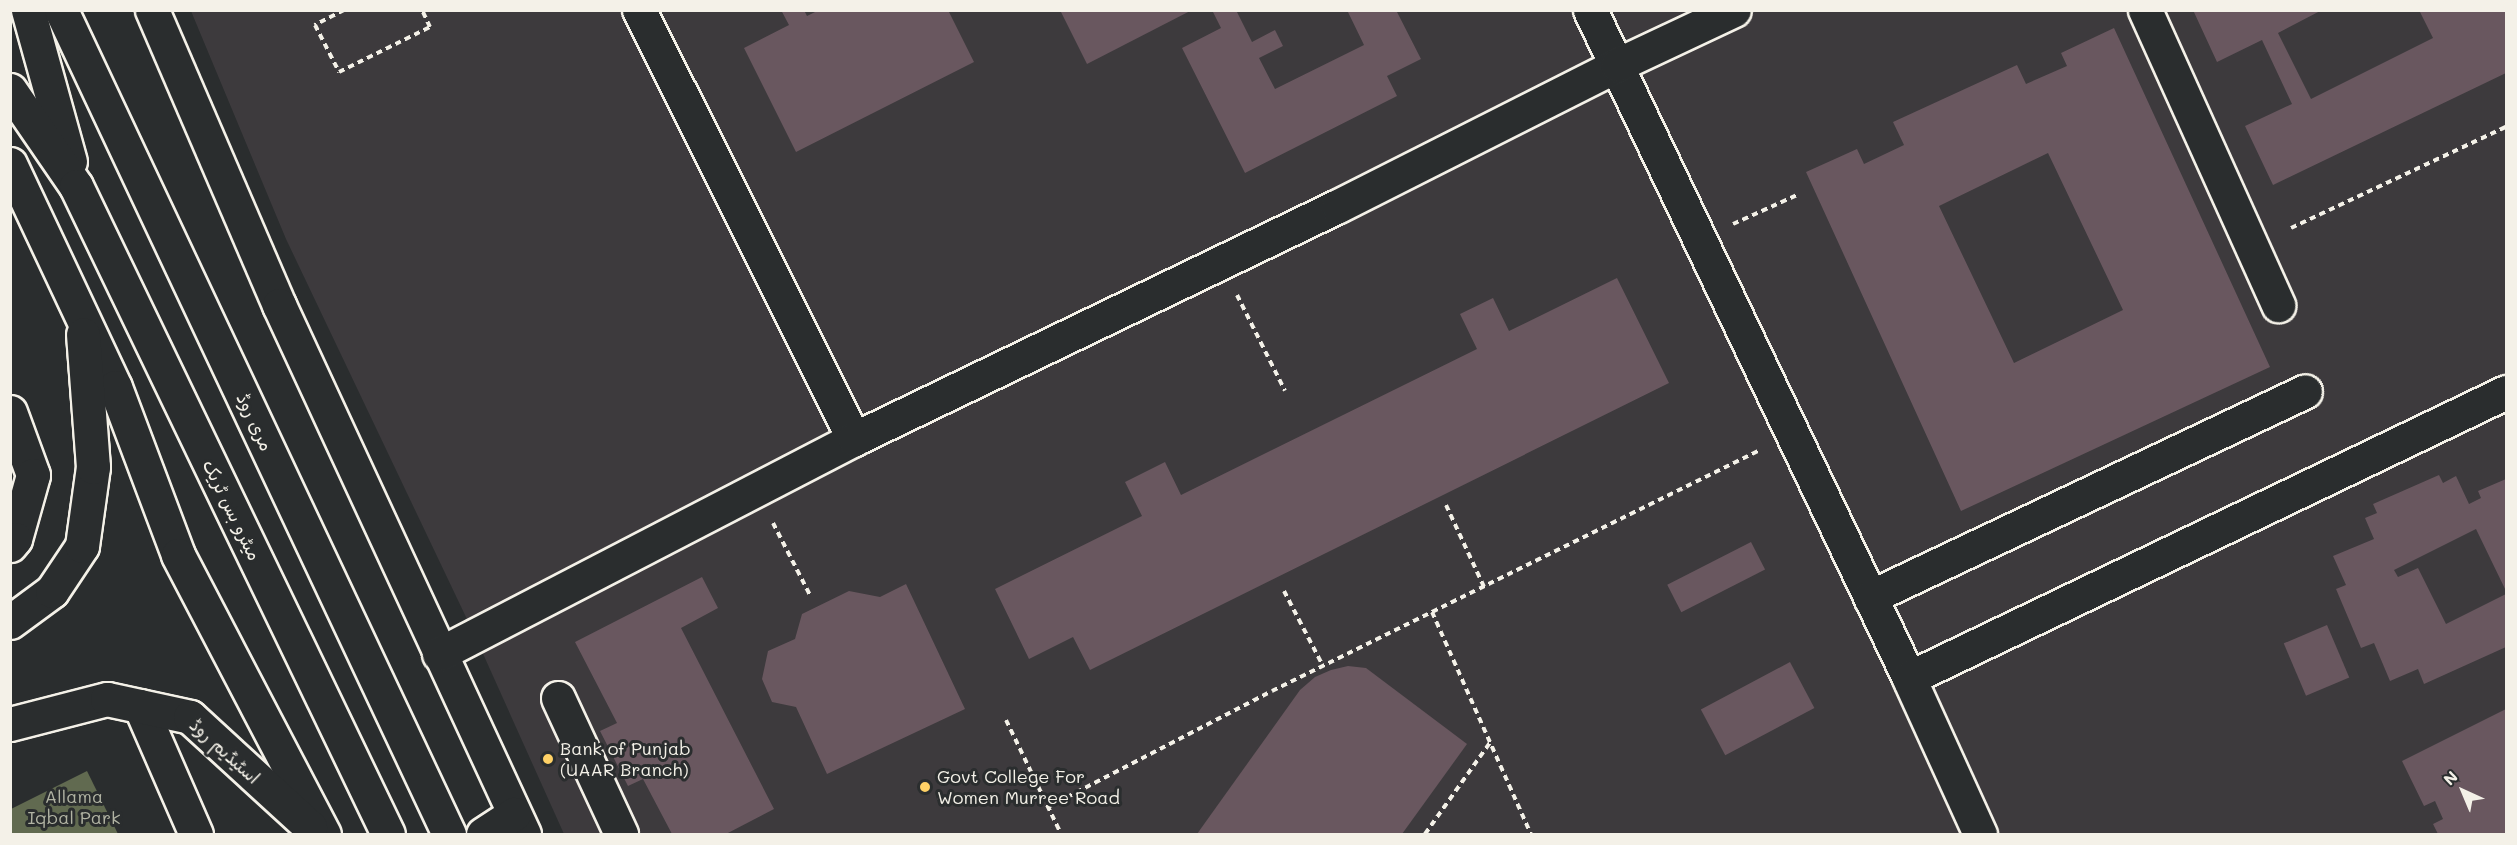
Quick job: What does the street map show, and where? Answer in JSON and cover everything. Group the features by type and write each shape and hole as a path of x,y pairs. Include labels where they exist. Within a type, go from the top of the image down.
{"main road":[{"name":"میٹرو بس ٹریک","path":"28,10 76,186"},
{"name":"مری روڈ","path":"61,10 449,834"},
{"path":"152,10 279,305 519,824 483,834"},
{"path":"639,10 854,439"},
{"path":"1590,10 1909,678 1980,834"},
{"path":"439,654 854,439 1220,263 1617,65 1734,10"},
{"path":"2145,10 2278,305"},
{"name":"میٹرو بس ٹریک","path":"10,90 76,186 388,834"},
{"path":"10,164 116,387 178,555 324,834"},
{"path":"10,622 52,591 82,546 93,467 81,313"},
{"path":"1870,597 2305,391"},
{"path":"1909,678 2506,392"},
{"path":"10,412 33,475 15,539 10,545"},
{"path":"558,698 621,834"},
{"name":"اسٹیڈیم روڈ","path":"10,724 107,699 190,717 318,834"},
{"path":"140,706 196,834"}],"path":[{"path":"344,10 315,25 339,72 430,27 422,10"},
{"path":"2291,228 2505,127 2506,134"},
{"path":"1700,240 1797,195"},
{"path":"1220,263 1285,391"},
{"path":"1048,807 1323,666 1793,434"},
{"path":"756,490 810,595"},
{"path":"1446,505 1484,587"},
{"path":"1284,591 1323,666"},
{"path":"1432,612 1531,834"},
{"path":"1006,720 1061,834"},
{"path":"1425,834 1491,741"}],"shaded area":[{"path":"191,11 2506,11 2506,834 564,834 475,636 286,239"}],"green space":[{"name":"Allama Iqbal Park","path":"87,771 118,834 11,834 11,809"}],"building":[{"path":"781,10 804,10 807,16 819,10 948,10 974,62 796,152 744,48 789,25"},
{"path":"1060,10 1192,10 1087,64"},
{"path":"1212,10 1236,10 1252,42 1275,30 1283,46 1259,58 1275,89 1364,45 1347,10 1396,10 1421,59 1387,76 1397,96 1245,173 1182,48 1221,28"},
{"path":"2193,10 2322,10 2278,33 2311,99 2433,38 2419,10 2506,10 2506,73 2273,185 2245,126 2292,104 2262,40 2217,62"},
{"path":"2114,28 2270,367 1961,511 1806,172 1857,149 1864,164 1904,145 1893,122 2017,65 2026,84 2067,66 2061,53","holes":["2048,153 2123,310 2014,363 1939,206"]},
{"path":"1617,278 1669,383 1090,670 1073,637 1029,659 995,589 1142,516 1125,482 1165,462 1181,495 1477,349 1460,314 1493,298 1509,331"},
{"path":"2439,475 2443,483 2456,476 2469,504 2481,498 2478,491 2506,479 2506,591 2476,529 2394,570 2398,577 2418,568 2446,624 2506,594 2506,647 2424,684 2418,669 2390,681 2374,643 2361,648 2336,589 2346,585 2333,556 2374,539 2365,518 2377,513 2373,504"},
{"path":"1751,542 1765,570 1681,612 1667,585"},
{"path":"702,577 718,608 681,628 774,809 726,834 672,834 643,779 628,786 600,731 617,723 575,642"},
{"path":"906,584 965,709 827,774 796,707 772,702 762,679 768,651 795,639 802,614 849,591 880,597"},
{"path":"2327,625 2349,677 2306,696 2284,643"},
{"path":"1790,662 1814,708 1725,755 1701,709"},
{"path":"1348,666 1366,668 1467,744 1402,834 1197,834 1300,690 1315,677"},
{"path":"2506,709 2506,834 2438,834 2433,824 2443,819 2435,801 2424,806 2402,761"}],"place":[{"name":"Bank of Punjab (UAAR Branch)","path":"548,759"},
{"name":"Govt College For Women Murree Road","path":"925,787"}]}
